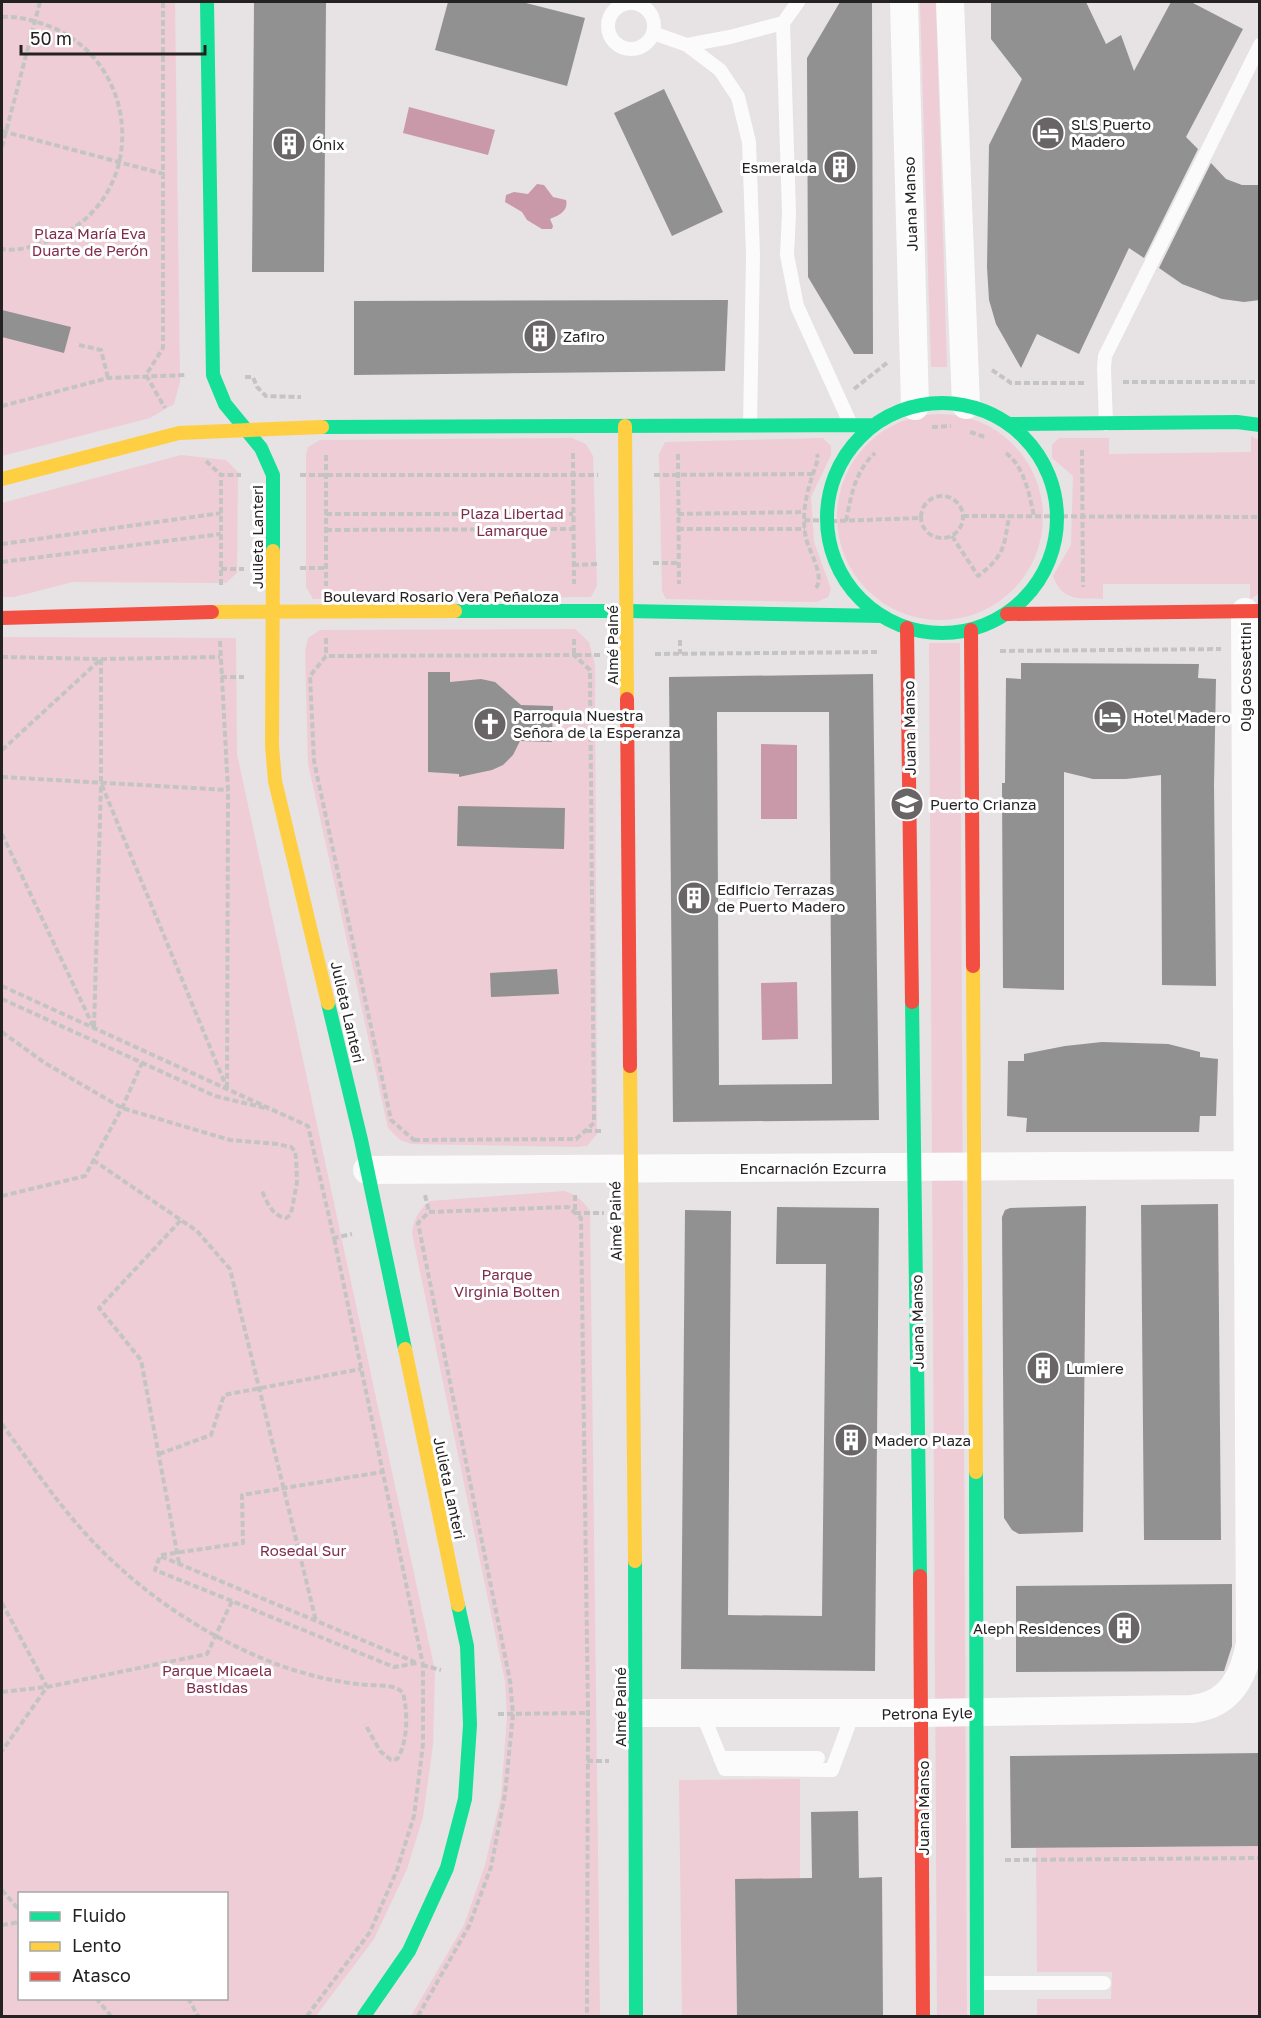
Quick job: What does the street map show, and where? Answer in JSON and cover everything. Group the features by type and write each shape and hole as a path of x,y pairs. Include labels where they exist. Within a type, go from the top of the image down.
{"street":[{"name":"Julieta Lanteri","path":"207,2 213,375 225,404 261,448 273,475 272,746 275,781 367,1170 467,1646 469,1715 465,1799 447,1868 409,1951 364,2016"},
{"name":"Juana Manso","path":"904,2 918,417"},
{"path":"950,2 961,420"},
{"path":"949,403 961,420 981,410 1010,424 1023,435 1044,463 1056,496 1057,536 1042,577 1029,594 1007,614 971,630 939,633 907,628 882,616 865,604 851,590 840,573 832,556 826,520 828,497 843,458 855,441 873,425 900,410 918,417 949,403"},
{"path":"1010,424 1237,422 1260,425"},
{"path":"2,480 178,433 326,427 873,425"},
{"name":"Aimé Painé","path":"625,426 636,1713 636,2016"},
{"name":"Boulevard Rosario Vera Peñaloza","path":"2,618 220,612 628,611 882,616"},
{"path":"1007,614 1252,611"},
{"name":"Olga Cossettini","path":"1217,1703 1232,1691 1237,1683 1250,1643 1254,1165 1252,611"},
{"name":"Juana Manso","path":"907,628 922,1713 923,2016"},
{"path":"971,630 977,2016"},
{"name":"Encarnación Ezcurra","path":"367,1170 1254,1165"},
{"name":"Petrona Eyle","path":"636,1713 922,1713 1192,1709 1217,1703"}],"lane":[{"path":"798,2 783,23 789,213 787,255 797,306 851,425"},
{"path":"687,45 730,37 783,23"},
{"path":"653,33 687,45 720,70 738,97 749,142 753,255 750,425"},
{"path":"1106,424 1105,356 1260,45"},
{"path":"702,1713 725,1769 832,1770 853,1713"},
{"path":"720,1758 818,1758"},
{"path":"976,1983 1104,1983"}],"path":[{"path":"2,147 3,132 40,2"},
{"path":"146,375 163,348 163,2"},
{"path":"2,17 35,21 60,30 82,44 100,63 113,85 121,110 123,136 119,162 109,190 90,214 66,233 38,246 2,249"},
{"path":"3,132 164,174"},
{"path":"79,345 101,350 108,378"},
{"path":"2,406 108,378 146,375 213,375"},
{"path":"1080,382 1084,651"},
{"path":"918,417 961,420 993,443"},
{"path":"572,426 574,612"},
{"path":"678,426 680,654"},
{"path":"326,427 326,656 310,676 314,760 391,1120 414,1140 576,1140 594,1123 590,670 574,655 326,656"},
{"path":"846,520 852,489 867,460 883,446"},
{"path":"814,590 819,584 819,577 806,539 804,512 807,492 818,459 817,450"},
{"path":"1002,450 1010,456 1027,483 1034,516"},
{"path":"326,475 813,474"},
{"path":"221,475 220,657 228,790 227,1089"},
{"path":"936,496 945,496 955,500 961,507 963,516 962,526 952,536 938,539 929,535 923,528 920,518 927,501 936,496"},
{"path":"678,514 804,512"},
{"path":"2,544 221,513"},
{"path":"326,514 573,514"},
{"path":"963,516 1260,517"},
{"path":"952,536 978,576 998,558 1005,546 1009,516"},
{"path":"804,520 920,518"},
{"path":"326,530 573,529"},
{"path":"678,529 805,529"},
{"path":"2,562 221,534"},
{"path":"2,657 101,659 220,657"},
{"path":"2,750 101,659"},
{"path":"94,1028 101,783 101,659"},
{"path":"2,777 228,790"},
{"path":"101,783 227,1089"},
{"path":"2,834 94,1028"},
{"path":"2,986 308,1126 334,1238 423,1665 423,1744 414,1816 398,1870 370,1932 307,2016"},
{"path":"2,999 215,1096 279,1112"},
{"path":"2,1032 45,1064 122,1108 230,1140 291,1147 295,1151 297,1169 295,1197 290,1215 286,1218 279,1217 271,1209 262,1191"},
{"path":"2,1196 85,1176 122,1108 142,1063"},
{"path":"93,1161 197,1231 230,1269 316,1621"},
{"path":"429,1212 568,1207 581,1218 588,1713 587,2016"},
{"path":"179,1564 141,1360 99,1308 181,1220"},
{"path":"334,1238 418,1222"},
{"path":"159,1455 211,1435 224,1395 361,1369"},
{"path":"2,1424 70,1516 101,1550 141,1585 190,1622 215,1637 273,1663 339,1681 393,1686 403,1693 405,1725 401,1751 397,1759 391,1760 383,1755 365,1724"},
{"path":"160,1556 243,1543 242,1496 382,1472"},
{"path":"160,1556 417,1663 468,1679"},
{"path":"160,1556 155,1570 394,1667 417,1663"},
{"path":"2,1692 46,1686 207,1654 232,1601"},
{"path":"2,1603 46,1686"},
{"path":"2,1751 46,1686"},
{"path":"469,1715 588,1713"},
{"path":"975,1860 1260,1858"},
{"path":"2,1890 18,1909"},
{"path":"2,1925 18,1922"},
{"path":"98,2000 111,2016"},
{"path":"189,2000 198,2016"}],"green space":[{"name":"Plaza María Eva Duarte de Perón","path":"2,2 175,2 180,382 174,404 150,418 2,456"},
{"path":"920,2 936,2 947,367 931,367"},
{"path":"930,414 950,414 970,418 989,426 1006,437 1020,451 1039,487 1043,517 1039,547 1031,566 1020,583 1006,597 970,616 950,620 930,620 910,616 891,608 874,597 860,583 841,547 837,527 837,507 841,487 849,468 860,451 874,437 910,418"},
{"path":"1251,436 1259,440 1259,594 1250,599 1250,584 1103,584 1103,599 1073,597 1061,590 1053,576 1071,545 1073,476 1052,458 1052,445 1059,438 1109,438 1109,454 1251,452"},
{"name":"Plaza Libertad Lamarque","path":"572,438 586,444 593,456 597,586 591,597 313,599 306,587 306,455 308,447 320,440"},
{"path":"823,438 831,446 831,455 811,497 814,542 831,589 828,597 817,602 666,599 662,591 659,454 665,442"},
{"path":"181,455 226,460 238,472 237,573 226,583 73,582 14,597 2,597 2,503"},
{"path":"575,629 589,642 595,665 597,1134 587,1146 577,1147 411,1144 400,1140 388,1128 308,763 305,651 308,638 320,630"},
{"name":"Parque Micaela Bastidas","path":"2,637 236,638 237,754 435,1671 433,1745 423,1817 407,1869 374,1939 316,2016 2,2016"},
{"path":"929,643 960,643 967,2016 937,2016"},
{"name":"Parque Virginia Bolten","path":"564,1191 573,1194 590,1211 600,2016 411,2016 464,1925 485,1865 501,1797 507,1716 505,1681 412,1233 418,1215 430,1201"},
{"path":"800,1779 800,1879 735,1879 737,2016 682,2016 679,1780"},
{"path":"1259,1846 1259,2016 1037,2016 1037,1999 1111,1999 1112,1972 1037,1972 1036,1848"}],"shaded area":[{"path":"409,107 495,130 488,155 403,133"},
{"path":"537,184 544,185 553,197 566,200 564,210 550,219 552,229 542,229 527,220 522,212 505,202 506,195 514,192 528,194"},
{"path":"761,744 797,745 797,819 761,819"},
{"path":"797,982 798,1039 762,1040 761,983"}],"building":[{"name":"Ónix","path":"254,2 326,2 324,272 252,272"},
{"path":"448,2 522,2 585,18 567,86 435,50"},
{"name":"Esmeralda","path":"840,2 872,2 873,354 854,354 808,277 807,58"},
{"path":"991,2 1086,2 1106,44 1121,35 1134,71 1171,2 1191,2 1243,29 1186,137 1198,149 1144,258 1129,248 1079,354 1037,334 1021,368 996,324 989,300 987,267 989,145 1022,79 991,39"},
{"path":"664,89 723,212 672,236 614,113"},
{"path":"1211,163 1226,179 1242,185 1260,185 1260,300 1244,302 1222,299 1182,284 1159,268"},
{"name":"Zafiro","path":"728,300 725,371 354,375 354,301"},
{"path":"2,310 71,327 64,353 2,337"},
{"path":"1021,663 1199,664 1198,678 1216,679 1214,785 1216,986 1162,985 1161,775 1126,779 1093,779 1064,772 1064,990 1003,988 1002,783 1005,783 1006,678 1021,679"},
{"name":"Parroquia Nuestra Señora de la Esperanza","path":"428,672 450,672 450,682 481,679 495,682 521,705 553,706 552,742 520,741 513,755 503,765 492,770 459,777 459,774 428,772"},
{"name":"Edificio Terrazas de Puerto Madero","path":"873,674 879,1120 673,1122 669,677","holes":["717,712 829,712 832,1084 719,1085"]},
{"path":"458,806 565,808 564,849 457,846"},
{"path":"557,969 559,994 491,997 490,973"},
{"path":"1102,1042 1168,1044 1200,1052 1200,1057 1218,1059 1216,1116 1200,1116 1199,1132 1026,1132 1027,1118 1007,1116 1008,1061 1024,1061 1024,1054"},
{"name":"Lumiere","path":"1218,1204 1221,1540 1144,1540 1141,1205"},
{"name":"Lumiere","path":"1086,1206 1083,1532 1019,1534 1012,1530 1004,1518 1002,1217 1005,1210 1010,1208"},
{"name":"Madero Plaza","path":"777,1207 879,1208 875,1671 681,1669 685,1210 731,1211 728,1615 822,1616 826,1264 776,1264"},
{"name":"Aleph Residences","path":"1232,1584 1232,1646 1224,1671 1016,1672 1016,1586"},
{"path":"1260,1753 1260,1846 1011,1848 1010,1756"},
{"path":"858,1811 859,1878 882,1877 883,2016 737,2016 735,1879 812,1878 811,1812"}],"traffic: fast":[{"path":"207,2 213,375 225,404 261,448 273,475 273,551"},
{"path":"931,403 953,403 986,411 1006,422 1024,436 1038,454 1049,474 1055,495 1057,518 1055,541 1049,562 1038,582 1024,600 1006,614 986,625 953,633 931,633 898,625 878,614 860,600 846,582 835,562 827,529 827,507 835,474 846,454 860,436 878,422 898,411 931,403"},
{"path":"1010,424 1237,422 1260,425"},
{"path":"322,427 873,425"},
{"path":"455,611 628,611 882,616"},
{"path":"912,1002 920,1576"},
{"path":"328,1003 361,1140 405,1349"},
{"path":"976,1472 977,2016"},
{"path":"635,1561 636,2016"},
{"path":"364,2016 409,1951 447,1868 465,1799 470,1725 467,1646 458,1605"}],"traffic: slow":[{"path":"625,426 627,699"},
{"path":"2,479 179,433 322,427"},
{"path":"273,551 272,746 275,781 328,1003"},
{"path":"212,612 455,611"},
{"path":"973,966 976,1472"},
{"path":"630,1066 635,1561"},
{"path":"405,1349 458,1605"}],"traffic: jam":[{"path":"1007,614 1260,611"},
{"path":"2,618 212,612"},
{"path":"907,628 912,1002"},
{"path":"971,630 973,966"},
{"path":"627,699 630,1066"},
{"path":"920,1576 923,2016"}],"place":[{"name":"SLS Puerto Madero","path":"1048,133"},
{"name":"Ónix","path":"289,144"},
{"name":"Esmeralda","path":"840,167"},
{"name":"Zafiro","path":"540,336"},
{"name":"Hotel Madero","path":"1110,717"},
{"name":"Parroquia Nuestra Señora de la Esperanza","path":"490,724"},
{"name":"Puerto Crianza","path":"907,804"},
{"name":"Edificio Terrazas de Puerto Madero","path":"694,898"},
{"name":"Lumiere","path":"1043,1368"},
{"name":"Madero Plaza","path":"851,1440"},
{"name":"Aleph Residences","path":"1124,1628"}],"park label":[{"name":"Rosedal Sur","path":"303,1550"}]}
